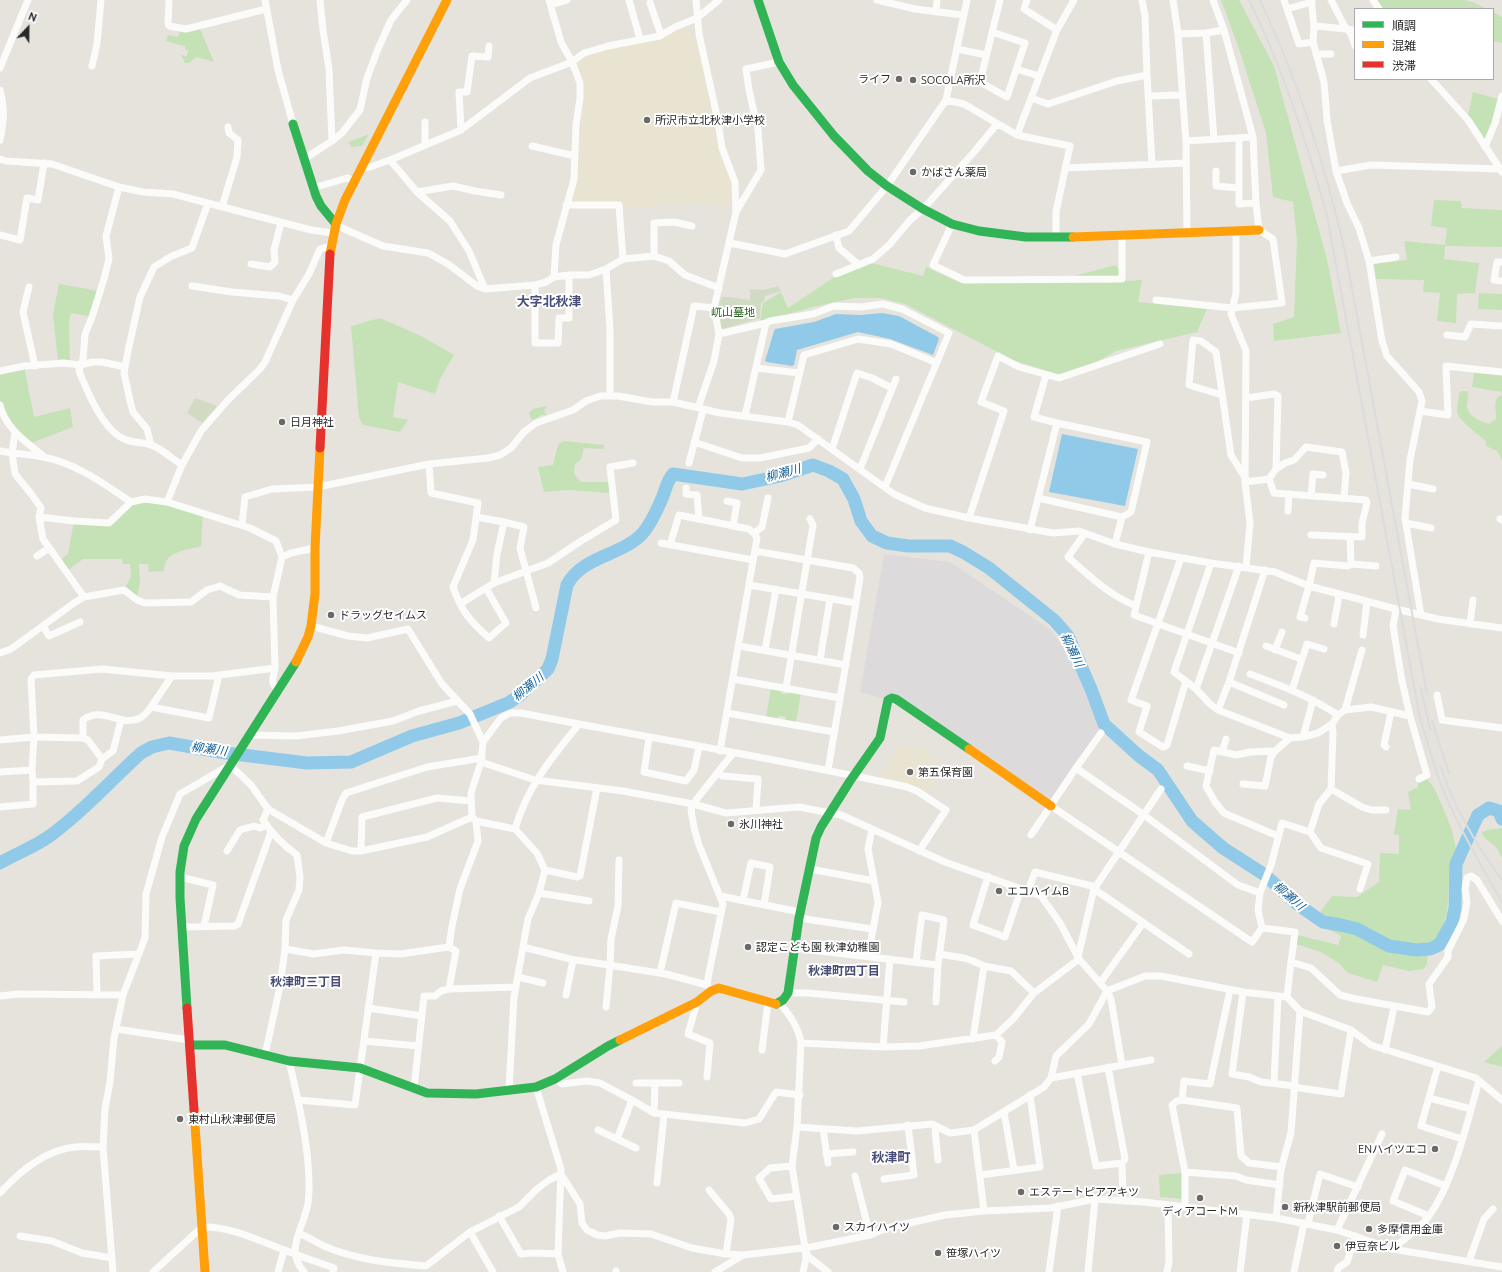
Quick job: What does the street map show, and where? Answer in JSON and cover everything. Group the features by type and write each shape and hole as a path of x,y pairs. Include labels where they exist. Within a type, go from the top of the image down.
{"street":[{"path":"0,68 28,0"},
{"path":"92,66 97,44 101,0"},
{"path":"169,0 169,26 186,29 266,9"},
{"path":"265,0 278,70 313,188 321,206 335,223 342,228 383,246 428,253 448,264 477,286 485,289 535,285 546,282 554,277 589,274 606,269 623,259 654,256 669,261 685,275 719,288"},
{"path":"320,0 329,69 332,141"},
{"path":"304,159 342,133 360,110 367,78 375,56 391,20 407,0"},
{"path":"205,1272 182,927 180,877 182,853 189,830 248,736 280,690 299,657 311,626 315,594 315,548 330,246 332,233 354,181 447,0"},
{"path":"554,277 556,245 574,179 576,125 580,98 580,83 572,62 561,42 550,3 567,0"},
{"path":"629,0 640,39"},
{"path":"689,462 700,409 714,361 719,334 714,308 736,212 735,182 722,148 718,121 699,34 696,0"},
{"path":"361,168 370,167 390,160 461,130 530,78 572,62 584,53 608,46 661,35 675,27 697,18 719,0"},
{"path":"758,0 779,62 793,85 834,136 862,165 887,186 923,209 952,224 979,231 1026,238 1122,236 1259,230 1273,239 1282,304 1232,308 1156,300"},
{"path":"877,0 915,9 963,15"},
{"path":"936,12 937,0"},
{"path":"730,243 785,254 849,231 887,186 946,100 967,0"},
{"path":"992,32 1025,43 1007,97 980,82 986,55 1000,0"},
{"path":"1026,0 1024,9 1057,30"},
{"path":"1017,135 1057,30 1074,0"},
{"path":"1142,0 1146,29 1152,164"},
{"path":"1173,0 1178,34 1186,141 1187,233"},
{"path":"1213,0 1224,30 1253,137 1256,203 1259,230"},
{"path":"1284,0 1299,44 1313,42"},
{"path":"1331,0 1351,30 1354,43"},
{"path":"650,3 661,35"},
{"path":"1287,9 1312,4 1314,27 1313,42 1324,82 1327,120 1336,171 1347,203 1359,228 1369,261 1384,346 1387,356 1419,392 1422,401 1410,460 1406,523 1421,615"},
{"path":"1314,27 1351,30"},
{"path":"1178,34 1206,33 1224,30"},
{"path":"1206,33 1214,140"},
{"path":"461,130 460,92 467,92 472,56 488,57 489,46"},
{"path":"957,49 986,55"},
{"path":"1316,54 1330,54"},
{"path":"736,212 761,170 758,130 746,69 779,62"},
{"path":"1016,69 1039,76"},
{"path":"1031,98 1048,104 1117,82 1147,75"},
{"path":"1431,80 1468,120 1501,171"},
{"path":"0,90 4,106 0,140"},
{"path":"1148,96 1182,94"},
{"path":"1485,146 1500,110 1502,96"},
{"path":"946,100 964,104 1017,135 1070,146 1056,212 1056,238"},
{"path":"425,122 425,145"},
{"path":"836,274 872,259 890,244 910,220 923,209 974,152 997,124"},
{"path":"222,207 237,157 238,140 229,133 228,127"},
{"path":"1186,141 1253,137"},
{"path":"1239,139 1238,204 1256,203"},
{"path":"532,146 575,156"},
{"path":"0,158 6,161 52,164 119,186 143,192 172,194 281,223 332,233"},
{"path":"390,160 417,192 450,221 469,251 485,289"},
{"path":"0,235 20,240 27,198 38,200 44,163"},
{"path":"1065,168 1186,163"},
{"path":"1336,171 1371,164 1501,171"},
{"path":"1216,171 1216,186 1239,188"},
{"path":"313,188 347,178 354,181"},
{"path":"119,186 106,236 109,259 92,317 85,334 83,359 79,371 102,419 123,439 135,443 151,445 182,465"},
{"path":"417,192 453,186 501,195"},
{"path":"151,445 147,429 133,412 124,373 140,297 154,267 170,256 192,248 208,203"},
{"path":"566,205 619,206 623,259"},
{"path":"654,256 654,223 674,222 692,226"},
{"path":"251,264 270,267 275,262 274,250 281,223"},
{"path":"952,224 933,265 964,280 1122,279 1122,236"},
{"path":"1196,689 1212,643 1242,567 1250,523 1246,481 1246,351 1231,314 1236,293 1236,231"},
{"path":"836,235 839,248 859,265"},
{"path":"167,502 182,465 202,430 212,417 250,377 260,369 265,362 293,300 309,274 320,249 330,246"},
{"path":"1369,261 1396,258"},
{"path":"1502,262 1497,262 1494,280 1502,281"},
{"path":"606,269 610,329 610,395"},
{"path":"535,285 536,343 558,343 559,318 569,318 569,275"},
{"path":"192,286 231,292 279,296 293,300"},
{"path":"29,287 23,312 35,366"},
{"path":"719,334 770,321 813,314 834,306 861,307 883,304 902,309 950,333 885,487"},
{"path":"673,402 694,306 714,308"},
{"path":"745,416 766,323"},
{"path":"1447,335 1465,337 1471,324 1502,326"},
{"path":"788,422 804,355 858,339 891,344 937,363"},
{"path":"1222,395 1189,385 1193,340 1201,341 1216,352 1231,455 1246,481"},
{"path":"969,518 1004,411 981,402 998,356 1019,367 1059,378 1160,344"},
{"path":"0,371 64,363 80,365 85,363 102,362 125,367"},
{"path":"1420,412 1448,415 1446,366 1502,372"},
{"path":"756,368 800,373"},
{"path":"832,449 857,373 872,378 892,388"},
{"path":"1038,498 1122,517 1131,512 1147,442 1034,417 1046,375"},
{"path":"860,470 896,379"},
{"path":"1246,398 1274,394 1278,396 1276,469"},
{"path":"242,525 245,497 282,487 318,487 429,464 488,458 500,455 511,448 524,432 536,423 573,410 594,398 610,395 652,402 673,402 700,409 788,422 798,425 894,494 915,504 936,511 1030,530 1053,533 1079,531 1115,544 1149,552 1275,572 1309,586 1339,595 1421,615 1502,628"},
{"path":"0,405 2,413 15,432 43,456"},
{"path":"1030,530 1057,422"},
{"path":"15,432 12,453 15,474 32,495 40,508 39,517 43,539 84,597"},
{"path":"694,442 742,458 760,458 808,448 818,439"},
{"path":"1269,479 1276,469 1285,463 1294,460 1306,447 1342,452 1346,473 1344,498"},
{"path":"0,451 43,456 59,461 84,472 131,502"},
{"path":"460,604 494,583 548,563 616,520 610,467 633,463"},
{"path":"429,464 431,494 478,503 473,540 453,587 460,604 472,623 489,638 506,624 486,588"},
{"path":"1311,496 1313,474 1323,475"},
{"path":"1246,481 1269,479"},
{"path":"1269,479 1274,493 1366,500 1367,503 1362,523 1362,537 1310,535"},
{"path":"1408,484 1433,489"},
{"path":"686,488 686,494 697,495 699,519"},
{"path":"1288,511 1289,494"},
{"path":"754,533 762,527 768,498"},
{"path":"39,517 74,522 109,523 131,502 145,499 167,502 242,525 276,541 282,557 273,597 275,668 272,683 280,690"},
{"path":"727,501 737,503 733,526"},
{"path":"670,545 679,515 749,529 757,538 720,751"},
{"path":"476,517 524,527 520,548 536,608"},
{"path":"1115,544 1122,517"},
{"path":"786,688 808,561 813,525 810,519"},
{"path":"494,583 497,554 504,522"},
{"path":"1406,523 1431,528"},
{"path":"1085,533 1068,557 1098,584 1122,600 1136,606"},
{"path":"1350,537 1350,564"},
{"path":"661,543 753,560"},
{"path":"38,556 49,548"},
{"path":"282,557 290,553 315,548"},
{"path":"755,551 853,568 860,577 828,770"},
{"path":"1149,552 1134,615 1238,653"},
{"path":"1181,558 1131,700 1147,706 1139,732 1163,747 1167,745 1186,681"},
{"path":"1211,563 1174,672 1196,689 1210,704 1218,710 1290,738 1303,737 1318,733 1332,724 1338,715 1346,710 1371,707 1410,716"},
{"path":"1305,618 1300,617 1314,563 1348,566 1350,564 1376,566"},
{"path":"1218,710 1229,682 1265,570"},
{"path":"749,585 856,603"},
{"path":"0,652 11,649 84,597 124,590 137,600 145,603 191,602 207,590 220,586 239,596 273,597"},
{"path":"765,650 776,589"},
{"path":"1334,624 1339,595"},
{"path":"820,660 830,599"},
{"path":"1470,624 1473,600"},
{"path":"1363,635 1366,602"},
{"path":"1396,609 1393,626 1402,681 1410,716 1427,775 1419,779"},
{"path":"43,626 49,636 80,622"},
{"path":"311,626 348,636 367,638 402,629 408,629 442,684 470,714 483,742"},
{"path":"1275,650 1282,632"},
{"path":"1292,690 1301,660 1308,644 1324,649"},
{"path":"739,646 846,665"},
{"path":"1266,646 1301,660"},
{"path":"1346,710 1362,650"},
{"path":"0,807 33,804 32,770 34,737 31,679 34,675 102,669 172,676 219,675 275,668"},
{"path":"1250,674 1292,690 1313,700 1338,715"},
{"path":"151,707 209,718 219,675"},
{"path":"83,738 83,720 89,716 106,715 124,721 140,718 151,707 172,676"},
{"path":"733,679 840,698"},
{"path":"1229,682 1284,705"},
{"path":"1437,695 1442,720 1502,728"},
{"path":"523,947 573,960 660,974 709,988 719,988 776,1004 786,999 800,915 816,838 830,812 880,738 888,700 893,697 1252,942 1262,928 1258,910 1260,894 1271,865 1282,823 1310,832 1321,848 1368,864 1360,889"},
{"path":"1303,737 1313,700"},
{"path":"248,736 296,736 338,731 393,721 419,711 457,701"},
{"path":"1386,747 1384,745 1391,712"},
{"path":"449,947 460,889 478,841 471,793 481,760 483,742 501,718 510,713 579,724 828,770 907,787 917,791 946,810 919,851"},
{"path":"727,713 834,732"},
{"path":"33,782 76,781 99,767 102,759 113,751 121,720"},
{"path":"514,829 520,810 536,780 579,724"},
{"path":"1310,832 1319,804 1331,789 1332,724"},
{"path":"1031,836 1100,733"},
{"path":"0,740 34,737 83,738 88,740 102,759"},
{"path":"650,738 644,772 686,781 694,770 699,747"},
{"path":"1243,784 1265,786 1271,757 1275,750 1290,738"},
{"path":"1222,752 1226,739"},
{"path":"1275,750 1236,755 1214,750 1206,786 1215,802 1224,813 1278,836"},
{"path":"116,1029 190,1042 225,1045 289,1060 360,1068 426,1093 476,1094 536,1087 555,1079 608,1046 697,1002 709,988 723,904 699,845 694,828 692,810 693,804 733,753"},
{"path":"326,843 346,793 427,767 481,760 536,780 623,791 693,804 726,813 799,807 841,815 945,862 1041,896 1060,923 1078,958 1107,991 1112,999 1122,1065"},
{"path":"230,764 251,785 268,809 326,843 352,851 361,851 427,837 474,819 514,829 537,853 545,870 539,893 528,919 514,997 511,1028 509,1090"},
{"path":"113,1272 103,1147 105,1109 110,1082 116,1029 123,995 144,938 146,894 162,837 180,794 230,764"},
{"path":"1187,766 1210,771"},
{"path":"1076,768 1144,815 1238,885 1260,894"},
{"path":"0,772 32,770"},
{"path":"718,772 724,776 758,779 756,810"},
{"path":"545,870 578,877 580,876 597,788"},
{"path":"801,1043 883,1047 933,1045 996,1035 1013,1019 1034,993 1078,958 1095,888 1161,789"},
{"path":"1331,789 1362,807 1371,810 1386,810"},
{"path":"361,851 362,817 437,798 471,801"},
{"path":"265,1055 280,986 285,949 286,920 299,890 299,866 297,855 286,847 266,826 263,820 268,809"},
{"path":"227,851 240,830 254,826 260,828 266,826"},
{"path":"868,957 878,902 868,849 872,829"},
{"path":"182,927 234,926 238,924 271,832"},
{"path":"606,1007 610,966 610,939 618,906 619,860"},
{"path":"743,900 751,863 770,867 764,905"},
{"path":"810,869 874,881"},
{"path":"988,876 973,925 1005,937 1024,890 1035,872 1095,888 1189,954"},
{"path":"1290,962 1311,968 1340,995 1428,1012 1432,1007 1429,984 1448,956 1448,951 1464,919 1467,902 1465,889 1467,878 1471,876 1477,880 1502,921"},
{"path":"180,877 213,885 204,926"},
{"path":"539,893 589,901"},
{"path":"720,896 743,900 800,915 872,929"},
{"path":"660,974 676,903 721,912"},
{"path":"916,962 922,914 944,920 939,954 936,1002"},
{"path":"1100,983 1143,923"},
{"path":"1262,928 1295,932 1290,962 1287,997"},
{"path":"285,949 314,954 344,950 400,954 449,947 456,950 449,989"},
{"path":"794,948 938,965"},
{"path":"298,1100 355,1105 376,953"},
{"path":"96,994 96,956 138,954"},
{"path":"939,954 964,958 984,966 1011,971 1034,993"},
{"path":"566,995 573,960"},
{"path":"883,1047 890,960"},
{"path":"973,1039 984,966"},
{"path":"797,1127 857,1131 908,1125 932,1124 950,1133 974,1130 1044,1087 1051,1078 1056,1056 1089,1024 1107,991 1144,976 1161,976 1230,990 1287,997 1300,1011 1351,1030 1372,1045 1476,1078 1502,1100"},
{"path":"518,977 543,983"},
{"path":"414,1088 424,996 435,996 441,991 449,989 516,986"},
{"path":"1182,1100 1184,1081 1210,1084 1230,990"},
{"path":"1243,992 1232,1074 1248,1077 1261,1082 1340,1094 1351,1030"},
{"path":"788,993 808,993 904,1002"},
{"path":"0,996 18,994 123,995"},
{"path":"1274,1083 1278,997"},
{"path":"697,1002 688,1034 710,1043 708,1077"},
{"path":"762,1050 768,1002"},
{"path":"780,1003 794,1020 799,1031 801,1043 800,1095 792,1166 805,1248 806,1258 803,1272"},
{"path":"1384,1050 1394,1006"},
{"path":"368,1008 422,1016"},
{"path":"1276,1218 1282,1168 1291,1133 1300,1011"},
{"path":"995,1061 999,1057 1002,1042 996,1035"},
{"path":"364,1041 418,1046"},
{"path":"289,1060 305,1135 309,1174 308,1203 294,1248 295,1254 304,1272"},
{"path":"1051,1078 1151,1060"},
{"path":"1438,1066 1421,1126 1462,1139"},
{"path":"1108,1067 1125,1159 1122,1163 1123,1201"},
{"path":"1076,1073 1096,1166 1122,1163"},
{"path":"555,1079 562,1084 587,1081 600,1083 654,1114 745,1123 759,1119 776,1092 800,1095"},
{"path":"1392,1249 1423,1223 1429,1216 1446,1186 1479,1081"},
{"path":"636,1083 679,1083"},
{"path":"654,1114 655,1083"},
{"path":"536,1087 561,1169 558,1254 564,1272"},
{"path":"980,1175 1040,1167 1030,1095"},
{"path":"1429,1098 1471,1109"},
{"path":"617,1139 632,1100"},
{"path":"1186,1207 1185,1172 1172,1105 1177,1101 1182,1100 1237,1108 1241,1156 1248,1163 1282,1168"},
{"path":"1004,1112 1014,1170"},
{"path":"657,1184 664,1115"},
{"path":"888,1181 914,1175 915,1158 908,1125"},
{"path":"937,1126 935,1130 938,1160"},
{"path":"823,1129 828,1163"},
{"path":"598,1130 636,1148"},
{"path":"974,1130 984,1211"},
{"path":"1337,1230 1382,1134"},
{"path":"0,1193 22,1172 48,1155 75,1147 103,1147"},
{"path":"826,1154 853,1152"},
{"path":"792,1166 770,1168 758,1178 771,1199 797,1196"},
{"path":"1429,1216 1393,1201 1405,1170 1446,1186"},
{"path":"1185,1172 1236,1176 1246,1180 1280,1184"},
{"path":"299,1233 325,1246 357,1256 426,1266 470,1232 519,1206 537,1189 549,1180 561,1174"},
{"path":"561,1174 580,1204 582,1223 587,1230 597,1235 605,1236 620,1233 651,1234 692,1248 726,1254 743,1255 805,1248 870,1234 887,1228 945,1215 1058,1206 1095,1199 1168,1205 1276,1218 1337,1230 1392,1249 1502,1266"},
{"path":"1294,1272 1320,1174 1358,1187"},
{"path":"855,1176 870,1234"},
{"path":"709,1190 729,1214 731,1219 726,1254"},
{"path":"1089,1272 1095,1199"},
{"path":"1167,1272 1169,1262 1168,1205"},
{"path":"1049,1272 1058,1206"},
{"path":"1469,1261 1484,1219 1493,1209"},
{"path":"1240,1272 1247,1214"},
{"path":"499,1216 521,1254 533,1252 558,1254"},
{"path":"153,1272 202,1226 212,1226 229,1230 334,1268 333,1272"},
{"path":"470,1232 493,1272"},
{"path":"20,1236 52,1241 82,1252 112,1258"},
{"path":"1337,1272 1338,1268 1346,1262 1356,1236"},
{"path":"805,1248 809,1257 828,1272"},
{"path":"278,1272 284,1250"},
{"path":"715,1272 743,1255"}],"shaded area":[{"name":"所沢市立北秋津小学校","path":"683,27 693,32 696,41 716,124 721,157 732,181 730,207 701,203 623,209 623,204 571,203 569,201 576,181 578,62 584,56"},
{"path":"884,554 950,562 1051,630 1076,667 1101,733 1051,806 982,757 888,700 860,692"},
{"name":"第五保育園","path":"901,745 922,748 941,762 925,797 917,791 876,781"}],"green space":[{"path":"1221,0 1239,0 1274,66 1327,259 1341,333 1274,341 1273,324 1294,317 1297,240 1293,202 1273,197 1266,133 1238,46"},
{"path":"1377,0 1465,0 1485,8 1382,8"},
{"path":"1494,13 1502,17 1502,43 1494,41"},
{"path":"200,29 214,62 196,57 189,63 185,63 181,55 187,56 188,50 185,49 185,46 166,41 168,35 178,37 180,31"},
{"path":"1473,92 1498,99 1494,120 1486,139 1483,138 1468,115"},
{"path":"369,134 362,146 351,147 349,142"},
{"path":"1434,200 1461,201 1462,208 1502,210 1502,247 1445,246 1444,259 1479,263 1475,293 1457,294 1456,323 1437,321 1440,293 1423,292 1424,280 1376,279 1374,264 1407,260 1404,241 1445,245 1447,228 1431,226"},
{"path":"871,263 923,276 926,267 961,283 1047,283 1116,265 1126,281 1142,280 1138,302 1207,309 1197,332 1116,351 1069,378 1013,360 905,304 881,298 855,298 813,307 760,322 763,303 781,292 788,308 836,276"},
{"path":"59,284 99,291 92,317 71,313 69,322 70,362 58,361 53,314"},
{"name":"屼山墓地","path":"778,286 781,291 765,296 764,301 761,303 760,318 723,329 721,327 718,306 722,297 750,300 750,289 764,290"},
{"path":"1479,293 1502,294 1502,310 1478,309"},
{"path":"380,318 421,336 454,355 440,379 435,394 398,382 393,417 408,420 400,432 363,425 359,418 351,326"},
{"path":"24,366 34,417 70,408 73,427 29,444 12,429 0,405 0,371"},
{"path":"1474,373 1502,375 1502,392 1472,387"},
{"path":"1462,391 1467,391 1468,393 1467,407 1472,416 1489,424 1496,419 1495,405 1497,399 1502,395 1502,460 1497,451 1486,446 1486,441 1458,415 1459,393"},
{"path":"195,398 217,406 202,423 187,413"},
{"path":"546,406 547,408 544,409 546,415 541,415 534,420 531,419 529,413 533,409"},
{"path":"563,441 604,445 604,449 584,448 581,460 575,464 574,474 581,482 609,482 610,493 568,490 544,492 538,467 553,465 558,445"},
{"path":"145,499 203,513 201,546 176,553 171,556 165,564 164,571 149,572 148,564 139,564 140,581 137,600 124,590 131,576 130,564 123,564 122,559 83,559 66,572 59,561 68,554 74,521 109,523 131,502"},
{"path":"771,688 779,689 782,694 788,694 791,691 801,693 796,722 787,721 785,717 779,716 776,719 766,717"},
{"path":"1426,777 1434,788 1444,810 1452,830 1457,853 1449,883 1447,913 1438,942 1424,948 1389,943 1358,926 1325,919 1320,912 1332,896 1357,897 1379,882 1380,853 1399,854 1399,835 1394,834 1398,809 1411,810 1408,792 1418,787 1418,782"},
{"path":"1502,828 1502,858 1496,847 1481,833 1487,830"},
{"path":"1325,925 1346,928 1358,933 1385,949 1428,953 1427,964 1424,969 1409,971 1383,965 1377,982 1348,973 1340,964 1321,952 1296,944 1297,935 1338,945 1341,936 1324,927"},
{"path":"1502,1046 1502,1067 1484,1062"},
{"path":"1182,1173 1183,1199 1160,1197 1159,1175"}],"water":[{"path":"882,313 899,316 938,337 939,339 933,355 890,339 858,332 797,350 794,365 792,366 765,361 775,329 814,322 836,314 860,315"},
{"path":"1062,434 1138,449 1125,506 1049,492"}],"waterway":[{"name":"柳瀬川","path":"0,863 39,843 63,826 141,753 152,747 169,743 226,753 307,763 351,762 412,736 459,723 508,703 519,696 548,669 552,659 567,585 574,575 582,568 624,547 642,534 654,516 668,482 673,474 742,484 780,476 813,465 829,471 843,479 854,499 861,521 872,536 887,543 908,546 950,546 989,568 1054,620 1068,636 1091,689 1104,724 1138,755 1158,770 1192,821 1223,848 1265,875 1297,904 1323,922 1357,929 1389,946 1417,950 1430,949 1439,945 1452,922 1455,908 1456,864 1478,815 1489,808 1499,811 1502,819"}],"railway":[{"path":"1249,0 1273,52 1293,106 1327,216 1420,718 1441,785 1470,845 1502,902"},
{"path":"1260,0 1287,62 1310,126 1330,190 1346,256 1427,694"},
{"path":"1421,688 1430,729"},
{"path":"1432,721 1449,773"},
{"path":"1441,767 1459,812 1484,854 1502,880"}],"traffic: fast":[{"path":"758,0 779,62 793,85 834,136 868,171 887,186 923,209 952,224 979,231 1026,237 1073,237"},
{"path":"293,124 316,196 321,206 335,223"},
{"path":"187,1008 180,898 180,872 184,846 196,819 296,662"},
{"path":"776,1004 783,1000 788,993 799,918 816,838 821,827 850,781 880,738 888,700 892,698 896,699 969,749"},
{"path":"190,1045 225,1045 289,1061 360,1068 427,1093 476,1094 536,1087 555,1079 620,1040"}],"traffic: slow":[{"path":"330,254 336,224 345,200 447,0"},
{"path":"1073,237 1259,230"},
{"path":"296,662 308,637 315,594 315,548 320,448"},
{"path":"969,749 1051,806"},
{"path":"620,1040 697,1002 711,991 719,988 776,1004"},
{"path":"194,1110 205,1272"}],"traffic: jam":[{"path":"320,448 330,254"},
{"path":"187,1008 194,1110"}],"place":[{"name":"ライフ","path":"899,79"},
{"name":"SOCOLA所沢","path":"913,80"},
{"name":"所沢市立北秋津小学校","path":"647,120"},
{"name":"かばさん薬局","path":"913,172"},
{"name":"日月神社","path":"282,422"},
{"name":"ドラッグセイムス","path":"331,615"},
{"name":"第五保育園","path":"910,772"},
{"name":"氷川神社","path":"731,824"},
{"name":"エコハイムB","path":"999,891"},
{"name":"認定こども園 秋津幼稚園","path":"748,947"},
{"name":"東村山秋津郵便局","path":"180,1119"},
{"name":"ENハイツエコ","path":"1435,1149"},
{"name":"エステートピアアキツ","path":"1021,1192"},
{"name":"ディアコートM","path":"1200,1198"},
{"name":"新秋津駅前郵便局","path":"1285,1207"},
{"name":"スカイハイツ","path":"836,1227"},
{"name":"多摩信用金庫","path":"1369,1229"},
{"name":"伊豆奈ビル","path":"1337,1246"},
{"name":"笹塚ハイツ","path":"938,1253"}],"district":[{"name":"大字北秋津","path":"549,302"},
{"name":"秋津町四丁目","path":"844,971"},
{"name":"秋津町三丁目","path":"306,982"},
{"name":"秋津町","path":"891,1158"}]}
